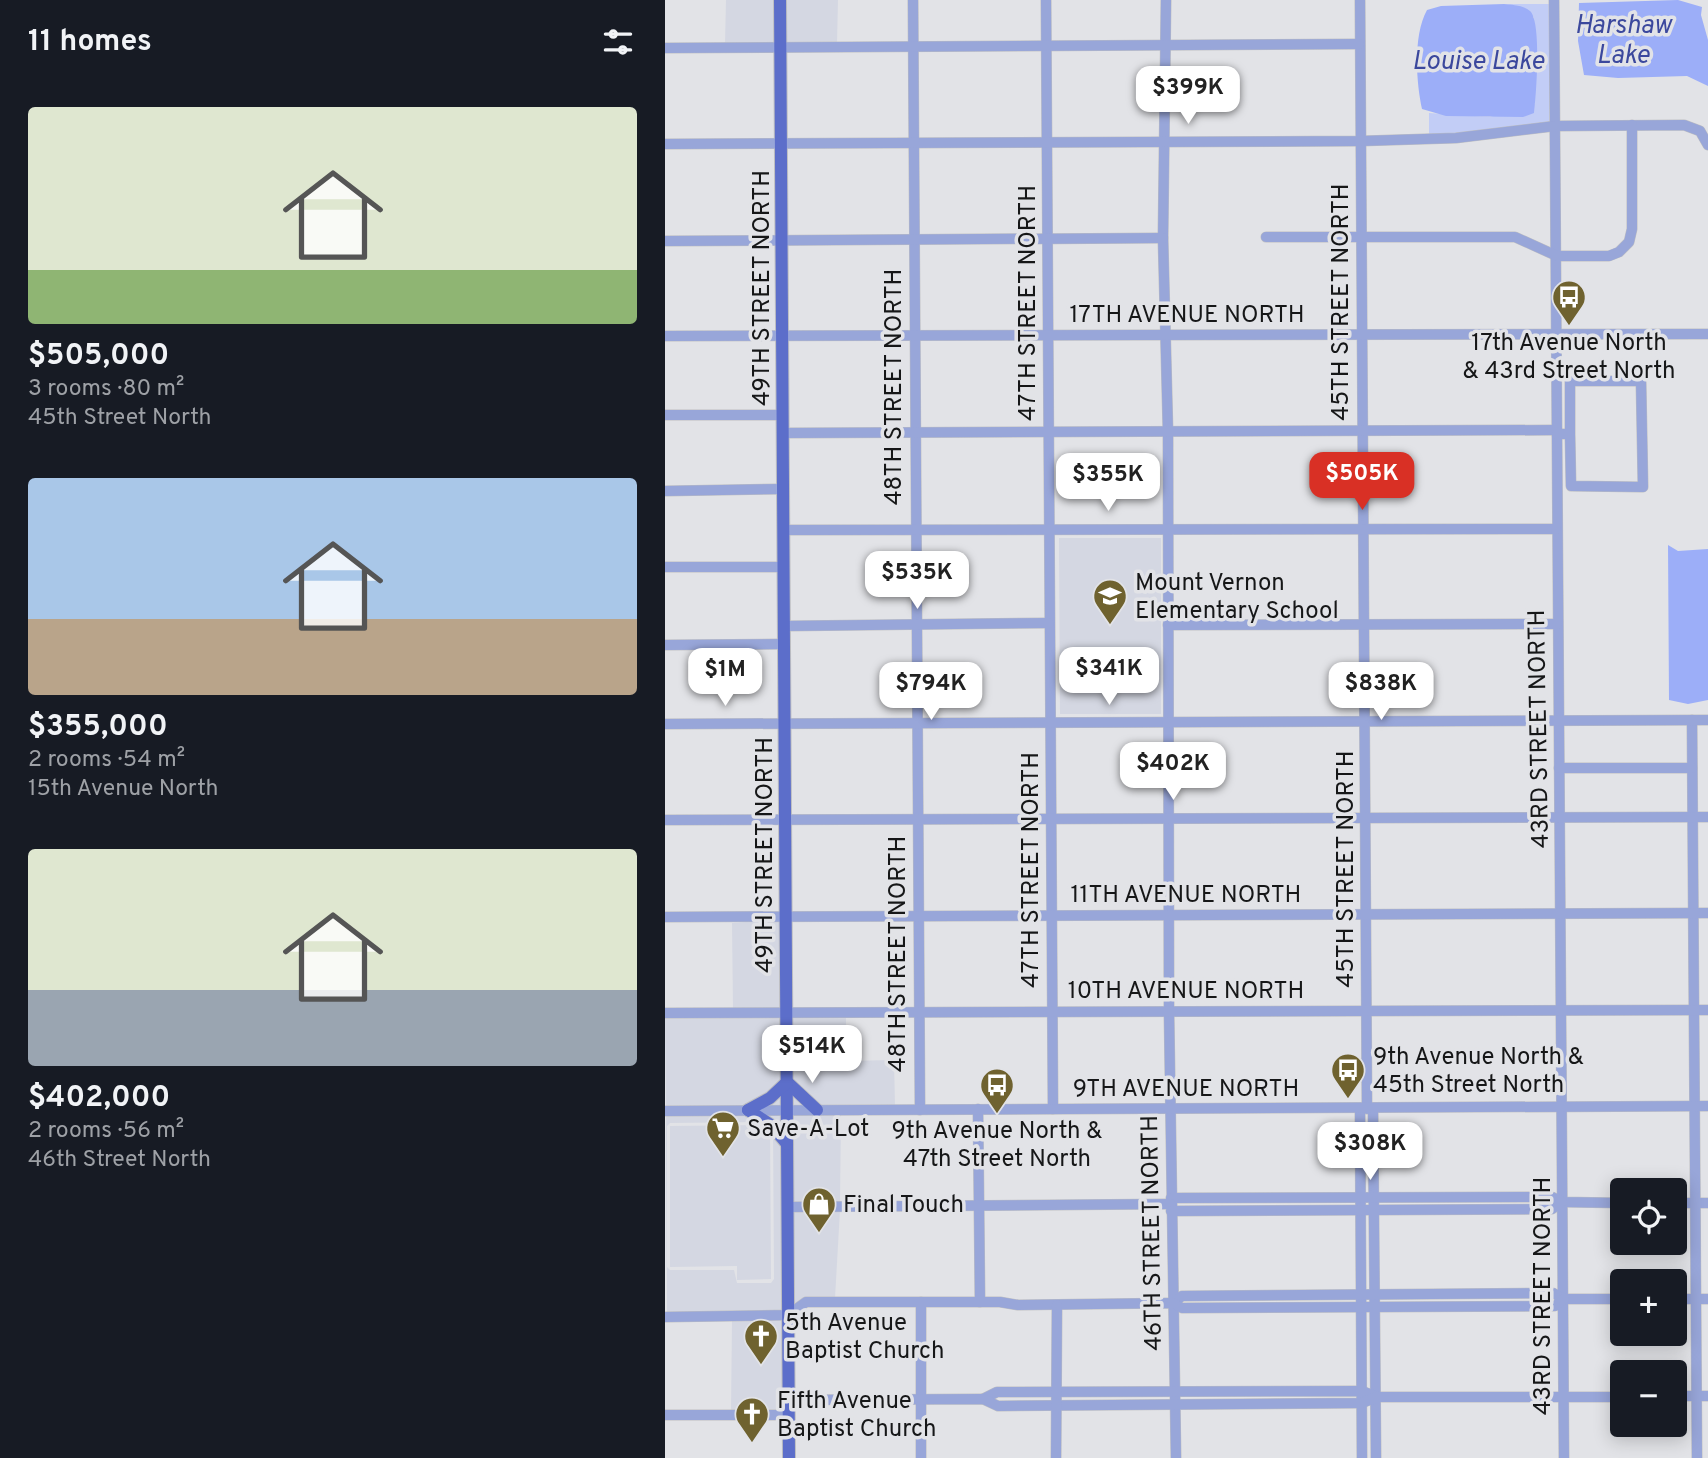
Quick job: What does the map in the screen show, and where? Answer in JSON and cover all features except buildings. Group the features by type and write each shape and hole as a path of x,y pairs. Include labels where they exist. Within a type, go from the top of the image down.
{"main road":[{"name":"49TH STREET NORTH","path":"780,0 789,1458"},
{"path":"787,1144 771,1125 748,1110 770,1098 787,1082 817,1110"}],"street":[{"name":"48TH STREET NORTH","path":"913,0 915,723 920,1110"},
{"name":"47TH STREET NORTH","path":"1046,0 1053,1109"},
{"name":"46TH STREET NORTH","path":"1165,0 1163,238 1168,432 1168,915 1176,1458"},
{"name":"45TH STREET NORTH","path":"1360,0 1360,335 1366,721 1364,816 1367,1109 1361,1197 1362,1458"},
{"name":"43RD STREET NORTH","path":"1554,0 1565,1458"},
{"path":"665,48 1359,44"},
{"path":"1266,237 1515,237 1557,256 1609,256 1619,253 1629,242 1632,229 1632,125"},
{"path":"665,144 1361,141 1456,138 1555,126 1684,125 1700,131 1708,145"},
{"path":"665,241 1163,238"},
{"name":"17TH AVENUE NORTH","path":"665,336 1708,334"},
{"path":"1570,381 1641,381 1643,487 1571,486 1570,434 1570,381"},
{"path":"665,415 783,415"},
{"path":"783,433 1049,430 1570,434"},
{"path":"665,491 783,489"},
{"path":"783,530 1364,527 1556,529"},
{"path":"665,567 784,567"},
{"path":"784,626 1049,623"},
{"path":"1168,625 1557,624"},
{"path":"665,645 784,644"},
{"path":"1692,720 1691,1010 1697,1458"},
{"path":"665,724 1708,720"},
{"path":"1559,768 1692,768"},
{"path":"665,821 1364,816 1560,819 1708,817"},
{"name":"11TH AVENUE NORTH","path":"665,917 1708,913"},
{"name":"10TH AVENUE NORTH","path":"665,1013 1708,1010"},
{"name":"9TH AVENUE NORTH","path":"665,1111 1708,1106"},
{"path":"978,1109 980,1302"},
{"name":"45TH STREET NORTH","path":"1367,1109 1375,1197 1376,1458"},
{"path":"788,1207 1171,1204 1361,1197 1552,1198 1562,1202 1610,1203"},
{"path":"1171,1204 1375,1210 1552,1209 1562,1202"},
{"path":"1687,1203 1708,1203"},
{"path":"1173,1303 1182,1296 1376,1294 1553,1293 1564,1299 1610,1299"},
{"path":"1687,1298 1708,1298"},
{"path":"665,1317 788,1315 806,1302 1057,1305 1173,1303 1182,1308 1555,1306 1564,1299"},
{"path":"921,1302 921,1458"},
{"path":"1056,1458 1057,1305"},
{"path":"789,1400 983,1399 997,1392 1175,1390 1361,1391 1377,1397 1610,1397"},
{"path":"1687,1396 1708,1396"},
{"path":"983,1399 998,1406 1362,1403 1377,1397"},
{"path":"665,1415 789,1415"}],"shaded area":[{"path":"726,0 777,0 777,43 725,44"},
{"path":"784,0 838,0 837,43 784,43"},
{"path":"1504,4 1550,4 1549,122 1429,136 1429,113 1490,117 1535,104 1534,17 1517,6"},
{"name":"Mount Vernon Elementary School","path":"1059,538 1161,538 1161,714 1060,714"},
{"path":"783,919 783,1009 733,1009 732,923"},
{"path":"783,1016 784,1106 666,1107 665,1017"},
{"path":"790,1016 846,1016 846,1061 894,1060 895,1106 790,1106"},
{"path":"784,1114 785,1312 667,1313 666,1115","holes":["770,1122 773,1125 774,1279 771,1283 737,1283 734,1270 670,1270 667,1267 667,1126 670,1123"]},
{"path":"790,1114 841,1114 840,1203 791,1203"},
{"path":"770,1125 771,1279 737,1280 737,1266 670,1267 670,1126"},
{"path":"840,1210 835,1298 794,1307 791,1211"},
{"path":"785,1319 786,1411 731,1412 732,1320"}],"water":[{"name":"Harshaw Lake","path":"1678,0 1702,7 1701,15 1708,40 1708,86 1687,76 1618,78 1584,75 1578,41 1579,3"},
{"name":"Louise Lake","path":"1504,4 1524,8 1530,11 1534,18 1537,60 1534,113 1523,117 1446,116 1422,109 1417,72 1418,45 1419,32 1427,10 1441,6"},
{"path":"1668,545 1678,551 1708,549 1708,700 1688,704 1669,700"}],"place":[{"name":"17th Avenue North & 43rd Street North","path":"1569,327"},
{"name":"Mount Vernon Elementary School","path":"1110,626"},
{"name":"9th Avenue North & 45th Street North","path":"1348,1100"},
{"name":"9th Avenue North & 47th Street North","path":"997,1115"},
{"name":"Save-A-Lot","path":"723,1158"},
{"name":"Final Touch","path":"819,1234"},
{"name":"5th Avenue Baptist Church","path":"761,1366"},
{"name":"Fifth Avenue Baptist Church","path":"752,1444"}]}
